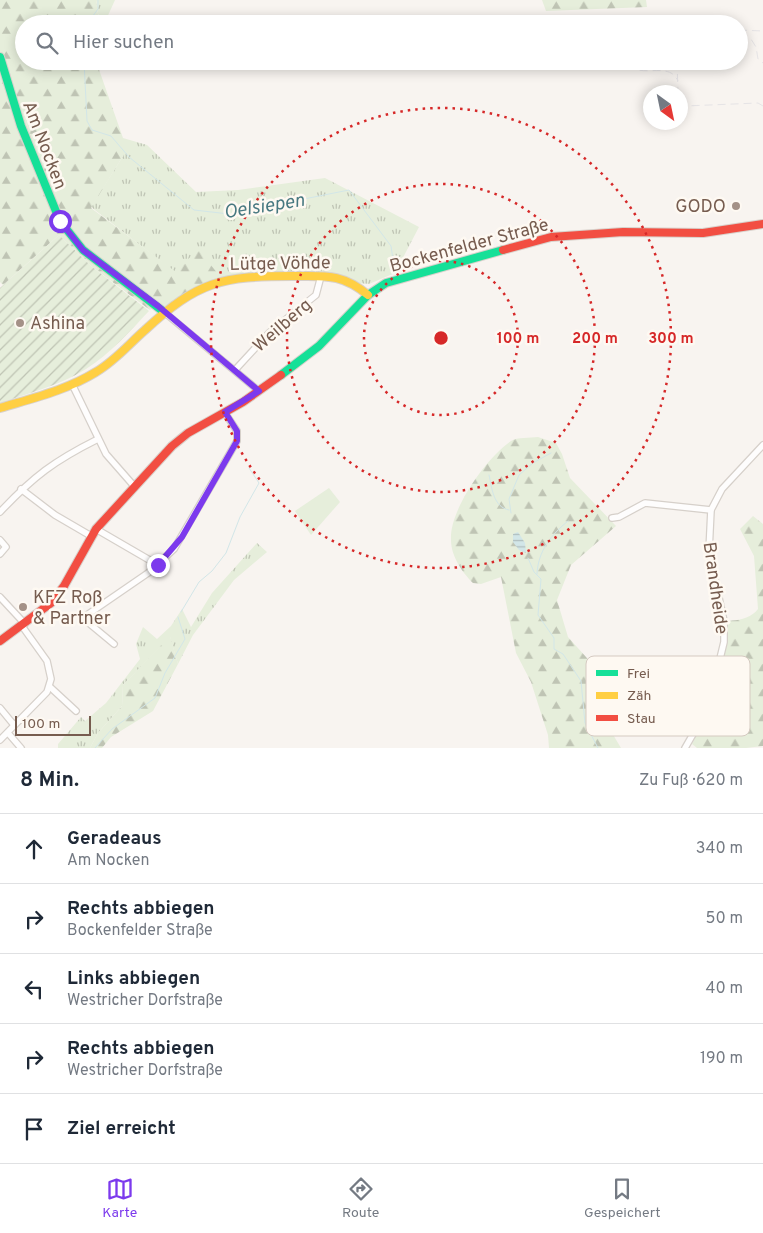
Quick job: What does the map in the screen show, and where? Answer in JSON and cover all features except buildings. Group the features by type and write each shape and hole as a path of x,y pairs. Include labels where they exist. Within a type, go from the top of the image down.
{"main road":[{"name":"Am Nocken","path":"0,57 21,126 60,221 83,250 164,312"},
{"name":"Bockenfelder Straße","path":"1,639 49,606 59,594 93,533 177,440 259,391 312,352 368,295 393,280 551,237 623,232 689,234 763,224"},
{"name":"Lütge Vöhde","path":"0,408 72,384 96,372 114,359 164,312 190,292 222,279 242,276 344,277 356,283 368,295"}],"street":[{"name":"Weilberg","path":"235,370 270,332 316,295 321,276"},
{"name":"Am Nocken","path":"164,312 259,391"},
{"path":"72,384 106,454 134,486"},
{"path":"114,644 85,620 84,617 158,565 182,537 237,441 237,431 225,412"},
{"path":"0,511 21,489 49,466 98,438"},
{"name":"Brandheide","path":"721,656 724,642 724,621 709,551 711,510 722,489 763,444"},
{"path":"21,489 55,515 158,565"},
{"path":"612,518 625,515 645,503 711,510"},
{"path":"0,540 6,547 0,554"},
{"path":"0,597 23,625 49,665 51,674 50,687 0,740"},
{"path":"50,687 76,711"},
{"path":"0,708 14,725"},
{"path":"8,733 21,748"},
{"name":"Brandheide","path":"685,748 692,736"}],"green space":[{"path":"0,0 96,0 99,15 15,15 15,70 99,70 123,138 123,156 91,208 176,272 198,249 222,279 164,312 158,306 150,310 91,266 59,235 3,285 0,282"},
{"path":"96,0 115,0 108,15 98,14"},
{"path":"542,0 646,0 647,7 546,11"},
{"path":"123,138 147,145 196,192 238,190 325,178 419,227 395,273 369,284 356,283 344,277 222,279 176,273 91,207 123,156"},
{"path":"59,235 91,266 149,311 111,349 86,369 55,384 0,403 0,288"},
{"path":"538,437 556,443 570,478 616,526 571,565 557,600 568,637 586,657 586,736 614,736 621,748 549,748 548,735 531,682 516,653 501,577 481,584 473,583 461,569 451,546 452,528 456,514 471,485 501,449 511,441 520,438"},
{"path":"329,488 340,502 311,535 295,511"},
{"path":"753,516 763,524 763,746 697,748 692,744 696,736 750,736 750,656 718,656 726,620 744,619 758,609 754,556 740,529"},
{"path":"257,543 267,552 234,580 193,635 178,664 170,637 123,685 122,706 98,733 90,748 58,748 58,744 81,717 85,721 106,703 140,659 136,644 143,627 157,639 171,626 182,609 191,627 212,593"},
{"path":"170,636 178,664 153,711 111,737 102,748 90,748 98,733 122,706 123,685"}],"shaded area":[{"path":"518,532 525,543 526,553 519,550 513,542 513,534"}],"waterway":[{"name":"Oelsiepen","path":"94,15 98,9 98,0"},
{"name":"Oelsiepen","path":"84,70 87,121 92,130 111,136 129,157 194,210 229,214 349,190 391,246 395,273"},
{"path":"511,513 509,499 519,475 533,463 551,453"},
{"path":"181,612 199,582 212,571 226,553 240,517 259,483 249,468"},
{"path":"489,475 496,501 509,510"},
{"path":"537,574 540,558 546,544 568,521"},
{"path":"528,558 534,572 541,579 538,615 554,638 554,649 563,654 581,681 586,725"},
{"path":"95,748 112,729 155,698 165,673 185,639 178,617"},
{"path":"592,736 598,748"}],"railway":[{"path":"748,30 763,31"},
{"path":"748,38 751,39 756,47 758,59 763,63"},
{"path":"638,70 666,71 675,76 678,81"},
{"path":"677,70 678,85"},
{"path":"688,106 758,103 763,106"}],"traffic: fast":[{"path":"0,57 21,126 60,221 83,250 164,312"},
{"path":"281,375 319,346 368,295 386,283 503,250"}],"traffic: slow":[{"path":"0,408 62,389 103,368 180,301 196,291 212,285 229,280 268,276 324,276 341,279 368,295"}],"traffic: jam":[{"path":"503,250 551,237 623,232 703,233 763,224"},
{"path":"0,641 51,603 64,586 96,529 172,446 188,433 243,402 281,375"}],"place":[{"name":"GODO","path":"736,206"},
{"name":"Ashina","path":"20,323"},
{"name":"KFZ Roß & Partner","path":"23,607"}],"route":[{"path":"60,221 83,250 158,306 259,391 225,412 237,431 237,441 182,537 174,549 158,565"}]}
